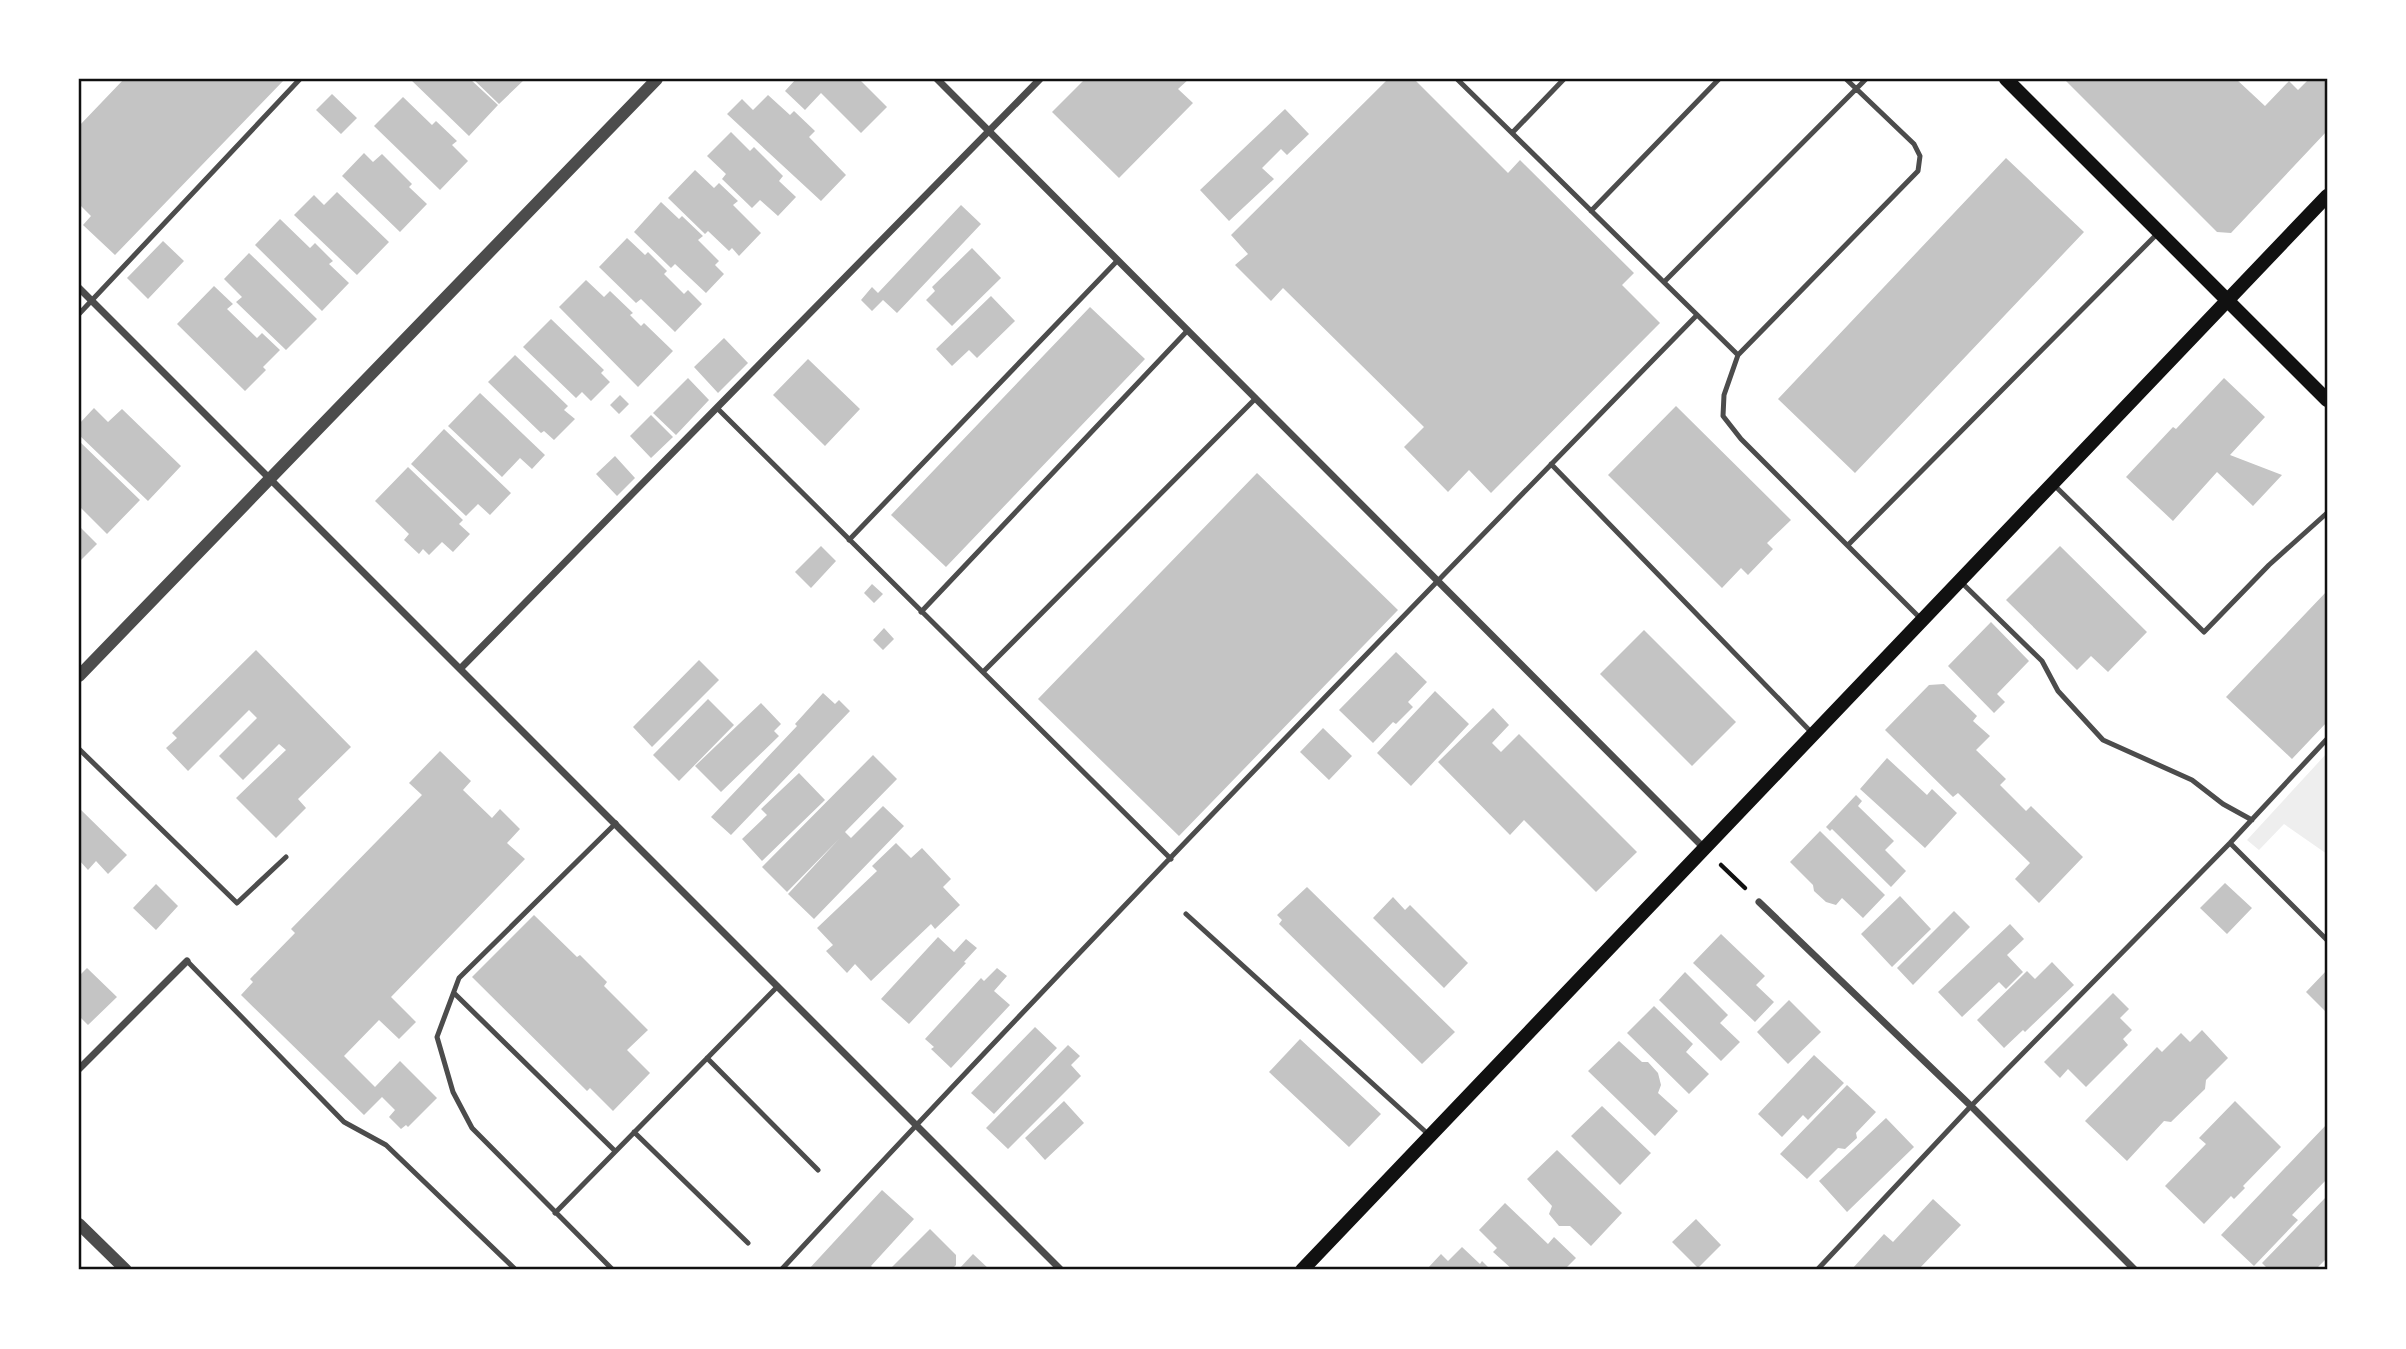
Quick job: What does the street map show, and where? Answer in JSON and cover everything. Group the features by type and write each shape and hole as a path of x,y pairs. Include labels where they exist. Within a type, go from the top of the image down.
{"main road":[{"path":"2006,79 2327,400"},
{"path":"1302,1270 2327,196"}],"street":[{"path":"79,676 657,79"},
{"path":"937,79 1705,849"},
{"path":"461,668 1040,79"},
{"path":"79,288 1061,1270"},
{"path":"1759,902 1971,1106 2135,1270"},
{"path":"79,1069 187,961"},
{"path":"79,1224 126,1270"}],"lane":[{"path":"79,314 300,79"},
{"path":"1457,79 1738,355"},
{"path":"1512,133 1564,79"},
{"path":"1591,211 1719,79"},
{"path":"1846,79 1914,144 1920,156 1918,171 1738,355 1724,395 1723,416 1741,439 1923,620"},
{"path":"1664,282 1866,79"},
{"path":"1847,545 2159,232"},
{"path":"849,540 1118,260"},
{"path":"781,1270 916,1125 1438,580 1697,315"},
{"path":"921,612 1188,330"},
{"path":"983,672 1256,398"},
{"path":"717,408 1171,859"},
{"path":"1551,464 1814,735"},
{"path":"2053,484 2204,632 2269,565 2327,513"},
{"path":"1960,581 2042,661 2058,691 2103,740 2192,780 2223,804 2252,820"},
{"path":"1817,1270 1971,1106 2230,843 2327,739"},
{"path":"79,749 237,903 286,857"},
{"path":"612,1270 472,1128 453,1092 437,1037 459,978 616,823"},
{"path":"2230,843 2327,940"},
{"path":"1186,914 1430,1137"},
{"path":"187,961 344,1122 386,1145 516,1270"},
{"path":"555,1213 778,986"},
{"path":"454,993 615,1151"},
{"path":"707,1058 818,1170"},
{"path":"634,1132 748,1243"}],"path":[{"path":"1705,849 1759,902"}],"shaded area":[{"path":"2327,753 2327,854 2284,824 2259,850 2247,840"}],"building":[{"path":"124,79 285,79 115,255 83,225 91,216 79,204 79,126"},
{"path":"410,79 470,79 498,105 469,136"},
{"path":"473,79 525,79 499,104"},
{"path":"796,79 859,79 887,107 861,133 821,93 805,110 785,91"},
{"path":"1085,79 1189,79 1178,89 1193,103 1119,178 1052,112"},
{"path":"1388,79 1414,79 1508,173 1520,160 1634,273 1622,285 1660,323 1491,493 1469,470 1448,492 1404,447 1424,427 1283,288 1271,301 1235,265 1248,254 1231,235"},
{"path":"2064,79 2236,79 2265,106 2289,81 2298,90 2309,79 2327,79 2327,131 2231,233 2217,232"},
{"path":"332,94 357,118 341,134 316,110"},
{"path":"768,95 790,115 794,111 815,131 809,137 846,175 821,201 727,114 742,99 753,110"},
{"path":"403,97 432,125 436,121 457,141 452,145 468,161 440,190 374,126"},
{"path":"1285,109 1309,134 1287,155 1281,149 1262,168 1274,179 1229,221 1200,190"},
{"path":"731,132 750,151 754,147 783,176 779,181 796,197 778,216 760,200 752,208 722,179 726,174 707,156"},
{"path":"364,153 373,162 382,154 412,184 409,187 427,204 400,232 342,176"},
{"path":"2006,158 2084,232 1855,473 1778,399"},
{"path":"695,170 714,188 719,183 738,201 733,205 761,233 739,256 732,248 729,251 708,231 705,234 668,198"},
{"path":"337,192 389,242 357,275 294,215 314,195 324,205"},
{"path":"661,202 679,219 682,216 703,236 698,240 719,261 715,265 724,274 706,293 675,264 671,268 634,232"},
{"path":"961,205 981,224 897,313 883,300 872,311 861,300 872,287 878,293"},
{"path":"280,219 310,248 315,243 333,261 329,264 349,283 322,311 255,245"},
{"path":"627,238 645,255 648,252 667,271 664,274 684,294 688,290 702,304 675,332 641,299 636,303 599,267"},
{"path":"163,241 184,261 148,299 127,278"},
{"path":"972,248 1001,278 952,326 926,300 935,291 932,287"},
{"path":"249,253 317,319 286,350 236,302 242,297 224,279"},
{"path":"586,280 604,297 610,291 633,313 630,315 641,326 644,323 673,351 638,387 559,307"},
{"path":"214,286 233,304 227,309 257,338 262,333 280,350 263,367 266,370 245,391 177,324"},
{"path":"991,296 1015,321 977,358 969,350 952,366 936,349"},
{"path":"1090,307 1145,359 946,567 891,515"},
{"path":"551,319 604,370 601,373 610,382 591,401 582,392 576,398 523,347"},
{"path":"724,338 748,363 718,393 694,367"},
{"path":"515,355 568,406 564,410 575,419 554,440 544,431 541,433 488,382"},
{"path":"808,359 860,409 825,446 773,395"},
{"path":"688,378 709,400 676,435 653,413"},
{"path":"2224,378 2265,417 2230,455 2282,475 2253,506 2217,472 2173,521 2126,477"},
{"path":"480,393 545,455 532,469 520,458 502,477 448,426"},
{"path":"620,395 629,404 619,414 610,405"},
{"path":"1676,406 1791,520 1767,543 1773,549 1748,575 1741,568 1722,588 1608,475"},
{"path":"94,408 108,422 122,409 181,466 148,501 79,435 79,424"},
{"path":"651,415 673,437 651,458 630,436"},
{"path":"444,429 511,493 490,515 478,504 466,516 411,464"},
{"path":"79,441 140,500 107,534 79,506"},
{"path":"615,456 635,478 617,496 596,474"},
{"path":"408,467 463,520 459,524 470,534 453,552 442,542 429,555 423,549 419,554 404,540 409,534 375,501"},
{"path":"1257,473 1398,610 1179,836 1038,699"},
{"path":"79,526 97,544 79,562"},
{"path":"821,546 836,561 811,588 795,572"},
{"path":"2060,546 2147,632 2108,672 2091,656 2077,670 2006,600"},
{"path":"872,584 883,594 874,603 864,593"},
{"path":"2327,591 2327,722 2292,759 2226,697"},
{"path":"1991,622 2029,661 1997,694 2005,702 1994,713 1948,666"},
{"path":"884,628 894,639 883,650 873,640"},
{"path":"1644,630 1736,722 1692,766 1600,674"},
{"path":"256,650 351,747 298,799 306,808 276,838 236,798 286,750 279,744 243,780 219,756 257,718 249,710 188,771 166,748 177,738 172,733"},
{"path":"1396,652 1427,682 1408,702 1413,707 1396,724 1393,722 1373,743 1339,710"},
{"path":"699,660 719,680 652,747 633,727"},
{"path":"1944,684 1977,716 1973,721 1990,736 1976,750 2006,779 2000,785 2026,811 2031,806 2083,857 2039,903 2015,879 2030,863 1958,793 1953,797 1885,730 1929,685"},
{"path":"1435,691 1469,724 1411,786 1377,753"},
{"path":"823,693 835,704 839,700 850,711 731,835 711,817 797,726 795,724"},
{"path":"708,699 734,725 679,781 653,755"},
{"path":"761,703 781,724 774,731 779,736 721,792 695,766"},
{"path":"1493,708 1509,725 1492,743 1501,752 1519,734 1637,852 1596,892 1524,820 1510,835 1438,762"},
{"path":"1323,728 1352,756 1329,780 1300,752"},
{"path":"440,751 471,781 463,790 492,818 500,809 520,829 507,843 525,859 391,997 416,1022 399,1039 379,1020 344,1056 375,1087 400,1061 437,1098 408,1127 406,1125 401,1129 389,1117 395,1110 382,1097 364,1115 241,995 253,982 250,979 295,933 291,929 422,795 409,783"},
{"path":"873,755 897,779 845,832 851,838 883,806 904,826 814,919 788,894 839,839 787,892 762,867"},
{"path":"1887,758 1927,795 1932,789 1957,813 1925,848 1860,789"},
{"path":"799,773 825,800 762,861 742,839 767,815 761,809"},
{"path":"1856,795 1862,801 1858,806 1894,841 1885,850 1906,871 1891,887 1832,829 1830,831 1826,827"},
{"path":"79,808 127,855 108,874 96,861 88,870 79,860"},
{"path":"1820,831 1885,895 1863,918 1842,898 1836,905 1826,902 1790,862"},
{"path":"896,843 911,858 922,848 951,879 943,887 960,905 935,929 931,924 871,981 855,964 847,973 826,951 833,945 817,928 877,871 872,866"},
{"path":"2225,883 2252,908 2227,934 2200,908"},
{"path":"156,884 178,906 156,930 133,908"},
{"path":"1307,887 1455,1032 1422,1064 1279,924 1282,920 1277,915"},
{"path":"1900,896 1931,929 1892,967 1861,934"},
{"path":"1393,897 1405,910 1410,905 1468,963 1444,988 1373,918"},
{"path":"1954,911 1970,927 1913,985 1897,968"},
{"path":"534,915 607,982 604,986 648,1030 627,1050 650,1073 613,1111 590,1088 587,1091 472,977"},
{"path":"2010,924 2024,939 2007,955 2023,972 2006,989 1999,982 1962,1017 1938,992"},
{"path":"1721,934 1765,976 1756,985 1774,1002 1755,1022 1693,963"},
{"path":"938,937 954,952 966,939 977,948 909,1024 881,999"},
{"path":"2052,962 2074,985 2025,1032 2023,1030 2004,1048 1977,1020 2027,971 2035,979"},
{"path":"87,968 117,997 88,1025 79,1016 79,976"},
{"path":"997,968 1007,976 994,991 1010,1005 951,1068 931,1049 934,1047 925,1039 981,978 984,981"},
{"path":"2327,970 2327,1013 2306,992"},
{"path":"1685,972 1728,1015 1720,1023 1740,1042 1721,1061 1659,1000"},
{"path":"2113,993 2129,1009 2120,1018 2132,1030 2123,1039 2128,1045 2086,1087 2068,1069 2060,1078 2044,1062"},
{"path":"1789,1000 1821,1032 1788,1064 1757,1032"},
{"path":"1654,1006 1693,1044 1686,1052 1709,1074 1689,1094 1627,1033"},
{"path":"1035,1027 1057,1048 994,1114 971,1093"},
{"path":"2202,1030 2228,1058 2206,1080 2205,1089 2171,1122 2164,1121 2127,1161 2085,1121 2157,1047 2162,1052 2181,1033 2190,1042"},
{"path":"1300,1039 1381,1114 1349,1147 1269,1072"},
{"path":"1619,1041 1642,1062 1648,1062 1658,1073 1661,1085 1658,1093 1678,1111 1655,1136 1588,1071"},
{"path":"1068,1045 1080,1056 1071,1065 1081,1076 1008,1149 986,1128"},
{"path":"1814,1055 1844,1083 1808,1120 1803,1115 1782,1137 1758,1114"},
{"path":"1847,1085 1876,1112 1856,1133 1857,1138 1845,1149 1838,1148 1807,1179 1780,1154"},
{"path":"1064,1101 1084,1123 1045,1160 1025,1138"},
{"path":"2235,1101 2281,1147 2234,1199 2231,1196 2204,1224 2165,1186 2206,1144 2199,1138"},
{"path":"1602,1106 1651,1153 1620,1185 1571,1136"},
{"path":"1886,1118 1914,1147 1847,1212 1819,1181"},
{"path":"2327,1124 2327,1179 2292,1215 2298,1220 2254,1266 2221,1235"},
{"path":"1557,1150 1622,1213 1591,1246 1570,1226 1559,1226 1549,1214 1552,1206 1527,1179"},
{"path":"882,1190 914,1219 871,1266 875,1270 808,1270"},
{"path":"2327,1196 2327,1258 2315,1270 2269,1270 2262,1263"},
{"path":"1933,1199 1961,1225 1918,1270 1852,1269 1884,1234 1893,1242"},
{"path":"1505,1203 1548,1244 1554,1237 1576,1258 1564,1270 1513,1270 1493,1252 1497,1248 1479,1230"},
{"path":"1696,1219 1721,1245 1698,1268 1672,1242"},
{"path":"930,1229 956,1255 956,1265 951,1270 889,1270"},
{"path":"1462,1247 1480,1264 1482,1261 1491,1270 1427,1269 1441,1254 1448,1261"},
{"path":"973,1254 990,1270 958,1270"}]}
